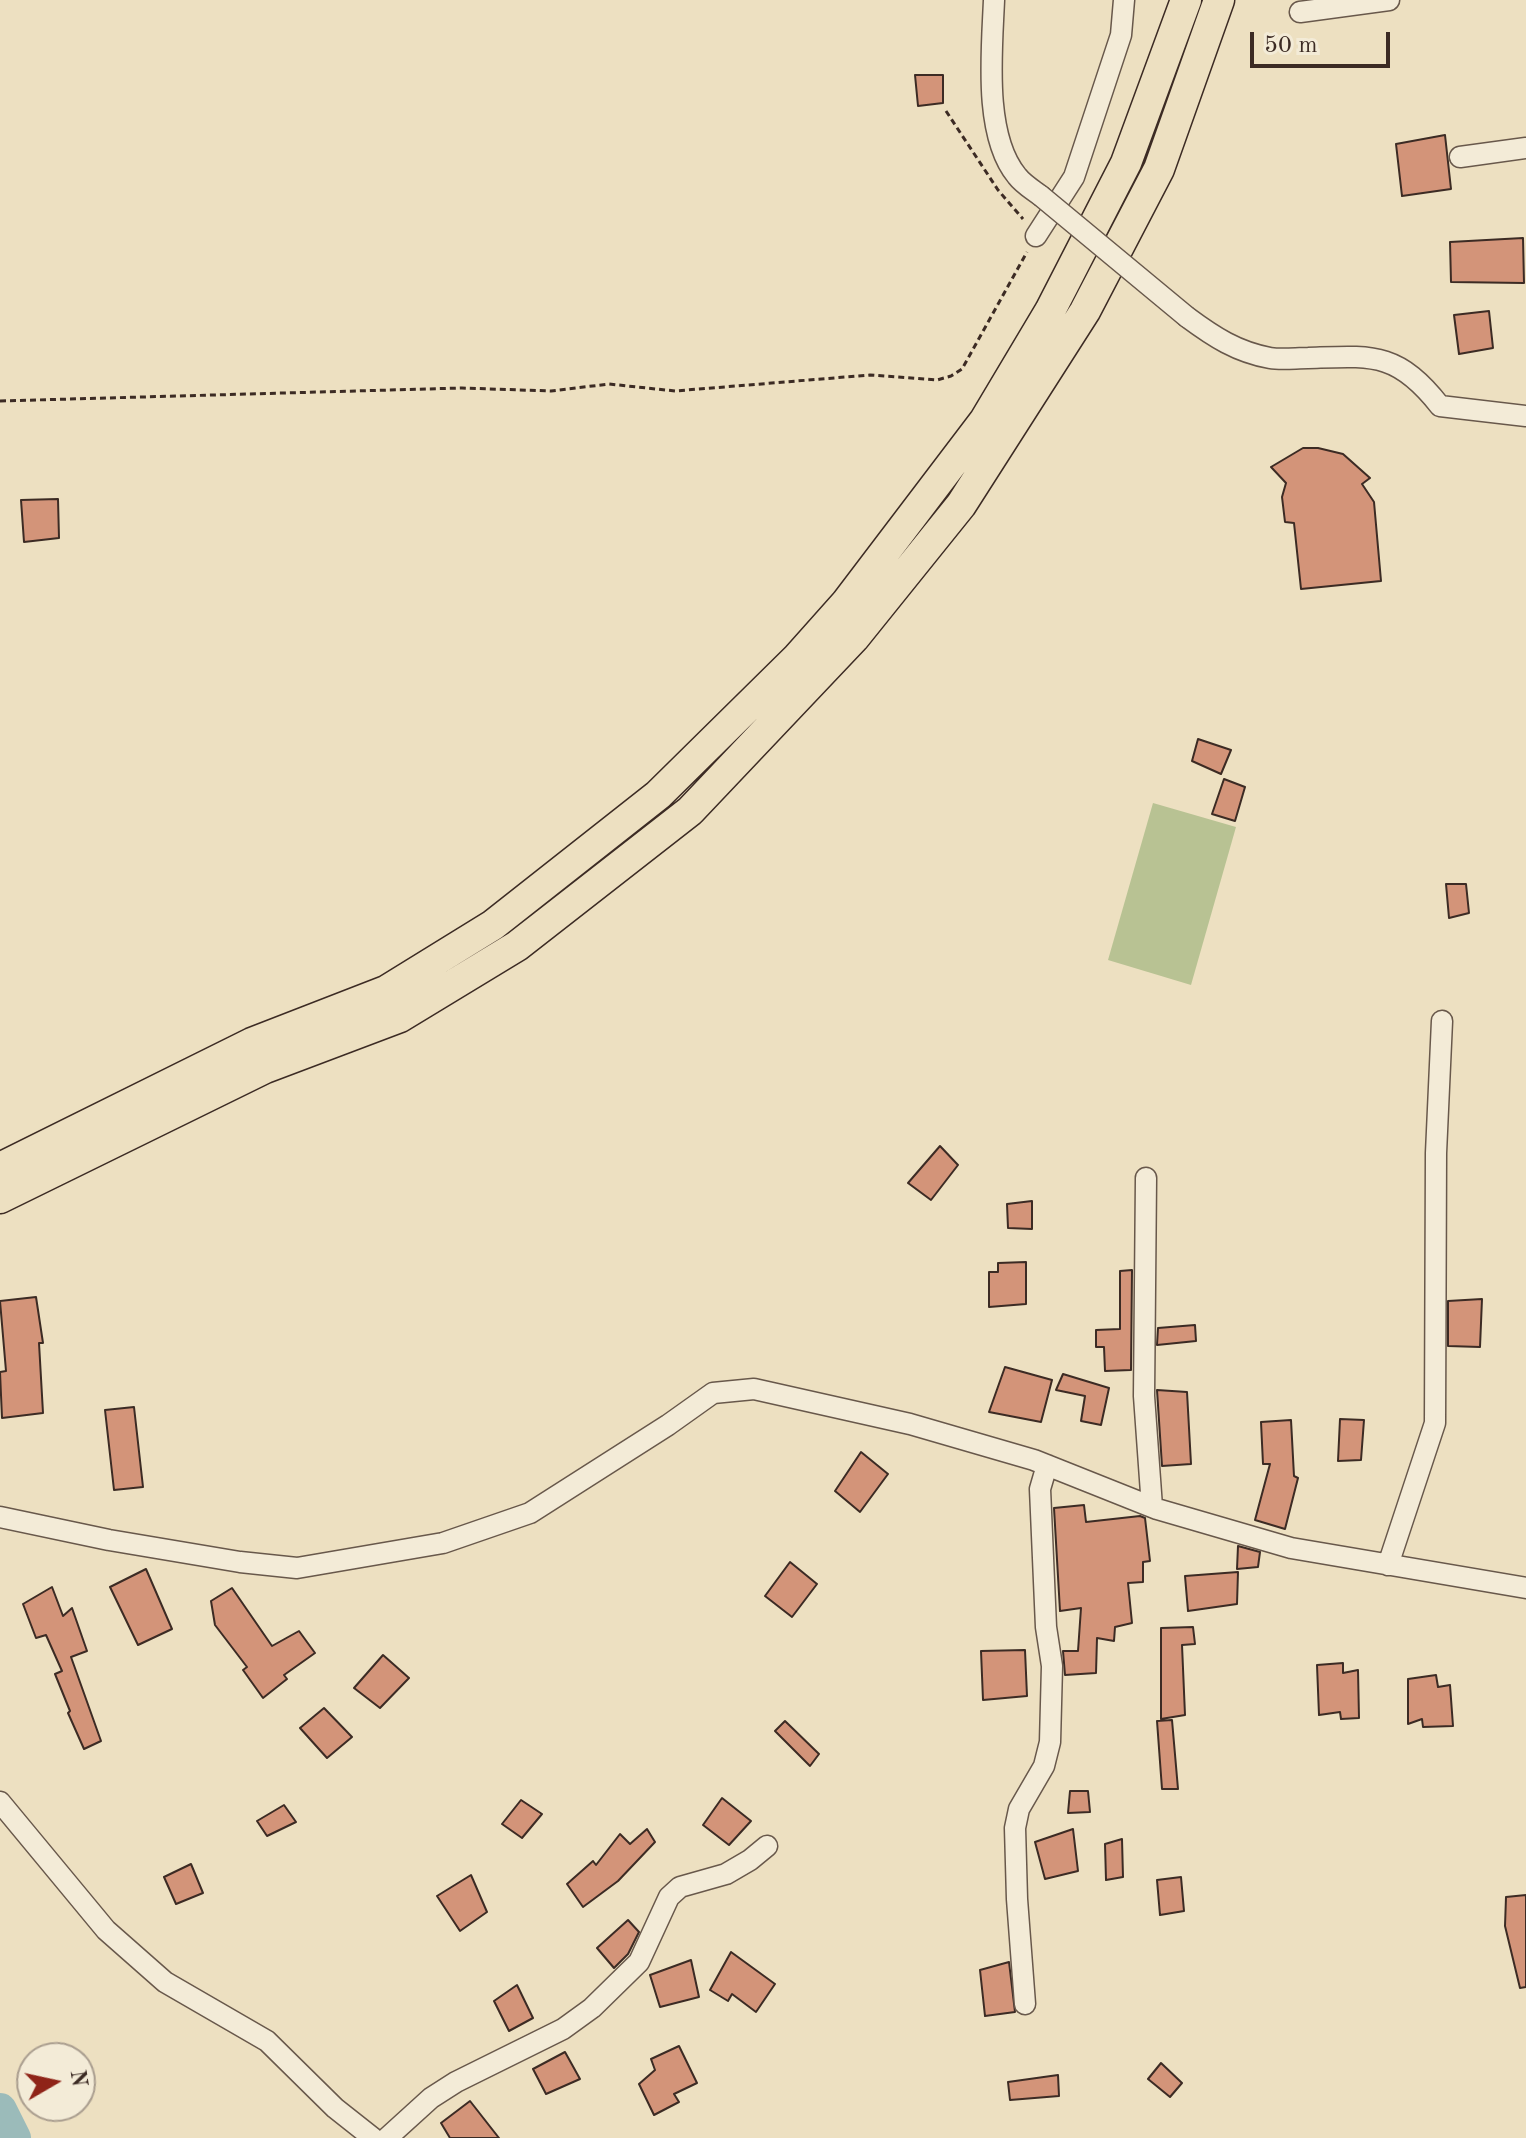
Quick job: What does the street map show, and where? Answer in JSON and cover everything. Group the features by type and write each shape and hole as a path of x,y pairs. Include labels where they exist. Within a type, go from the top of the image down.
{"highway":[{"path":"0,1168 252,1043 386,991 493,925 658,795 690,764 797,658 846,603 985,420 1050,311 1126,163 1186,0"},
{"path":"0,1198 265,1068 400,1017 517,946 690,811 854,638 961,505 1085,311 1159,169 1219,0"}],"street":[{"path":"994,0 992,111 1003,148 1016,175 1187,317 1222,343 1272,358 1368,356 1400,368 1423,385 1440,406 1526,416"},
{"path":"1036,236 1074,177 1121,35 1124,0"},
{"path":"1300,12 1389,0"},
{"path":"1460,157 1526,148"},
{"path":"1388,1565 1435,1423 1436,1153 1442,1021"},
{"path":"1146,1178 1144,1396 1152,1507"},
{"path":"0,1517 109,1540 240,1562 297,1568 443,1543 530,1513 713,1393 754,1389 910,1424 1047,1465 1152,1507 1291,1548 1526,1588"},
{"path":"1025,2004 1015,1828 1019,1809 1044,1766 1050,1742 1052,1666 1046,1627 1040,1489 1047,1465"},
{"path":"0,1802 106,1930 165,1982 267,2041 335,2108 373,2138"},
{"path":"387,2138 431,2098 456,2082 563,2029 592,2008 639,1962 669,1897 680,1887 726,1874 767,1846"}],"path":[{"path":"0,401 236,397 462,388 551,391 609,384 675,391 870,375 937,380 962,369 1036,236 998,190 946,111"}],"green space":[{"path":"1153,803 1236,827 1191,985 1108,960"}],"building":[{"path":"915,75 943,75 943,103 918,106"},
{"path":"1445,135 1451,189 1402,196 1396,144"},
{"path":"1523,238 1524,283 1451,282 1450,242"},
{"path":"1489,311 1493,348 1459,354 1454,315"},
{"path":"1303,448 1343,454 1370,478 1362,484 1374,502 1381,581 1301,589 1294,523 1285,522 1282,497 1286,483 1271,467"},
{"path":"58,499 59,538 24,542 21,500"},
{"path":"1198,739 1231,750 1221,774 1192,761"},
{"path":"1224,779 1245,787 1235,821 1212,814"},
{"path":"1446,884 1466,884 1469,913 1449,918"},
{"path":"940,1146 958,1165 931,1200 908,1183"},
{"path":"1032,1201 1032,1229 1008,1228 1007,1204"},
{"path":"1026,1262 1026,1304 989,1307 989,1272 998,1272 998,1263"},
{"path":"1132,1270 1131,1370 1105,1371 1104,1347 1096,1347 1096,1330 1120,1329 1120,1271"},
{"path":"36,1297 43,1343 39,1343 43,1413 2,1418 0,1372 6,1371 0,1301"},
{"path":"1482,1299 1480,1347 1448,1346 1448,1301"},
{"path":"1195,1325 1196,1341 1157,1345 1158,1328"},
{"path":"1005,1367 1052,1380 1041,1422 989,1412"},
{"path":"1063,1374 1109,1388 1101,1425 1081,1421 1085,1396 1056,1390"},
{"path":"1157,1390 1187,1392 1191,1464 1162,1466"},
{"path":"134,1407 143,1487 114,1490 105,1410"},
{"path":"1340,1419 1364,1420 1361,1460 1338,1461"},
{"path":"1291,1420 1294,1476 1298,1478 1285,1529 1255,1520 1270,1464 1263,1464 1261,1422"},
{"path":"861,1452 888,1474 860,1512 835,1491"},
{"path":"1084,1505 1086,1522 1145,1518 1150,1561 1143,1562 1143,1582 1128,1583 1132,1623 1115,1627 1114,1641 1097,1638 1096,1673 1065,1675 1063,1651 1078,1651 1081,1608 1060,1611 1054,1508"},
{"path":"1238,1546 1260,1552 1258,1567 1237,1569"},
{"path":"790,1562 817,1584 792,1617 765,1596"},
{"path":"146,1569 172,1629 138,1645 110,1587"},
{"path":"1238,1572 1237,1604 1188,1611 1185,1576"},
{"path":"52,1587 63,1616 72,1608 87,1651 71,1657 101,1741 84,1749 55,1674 62,1671 46,1635 36,1638 23,1604"},
{"path":"232,1588 272,1646 299,1631 315,1653 284,1675 287,1679 263,1698 243,1670 247,1667 215,1625 211,1601"},
{"path":"1193,1627 1195,1644 1182,1645 1185,1715 1161,1719 1161,1628"},
{"path":"1025,1650 1027,1696 983,1700 981,1651"},
{"path":"383,1655 409,1678 380,1708 354,1688"},
{"path":"1343,1663 1343,1673 1358,1670 1359,1718 1341,1719 1340,1712 1319,1715 1317,1665"},
{"path":"1436,1675 1438,1687 1450,1685 1453,1726 1423,1727 1422,1719 1408,1724 1408,1679"},
{"path":"324,1708 352,1737 327,1758 300,1728"},
{"path":"1172,1720 1178,1789 1162,1789 1157,1721"},
{"path":"785,1721 819,1754 810,1766 775,1731"},
{"path":"1070,1791 1088,1791 1090,1812 1068,1813"},
{"path":"722,1798 751,1821 729,1845 703,1825"},
{"path":"521,1800 542,1814 522,1838 502,1824"},
{"path":"284,1805 296,1822 267,1836 257,1821"},
{"path":"647,1829 655,1842 618,1881 583,1907 567,1884 593,1861 596,1865 620,1834 630,1844"},
{"path":"1073,1829 1078,1871 1045,1879 1035,1842"},
{"path":"1122,1839 1123,1877 1106,1880 1105,1844"},
{"path":"191,1864 203,1893 176,1904 164,1877"},
{"path":"471,1875 487,1912 460,1931 437,1896"},
{"path":"1181,1877 1184,1911 1160,1915 1157,1880"},
{"path":"1526,1895 1526,1987 1520,1988 1505,1926 1506,1897"},
{"path":"628,1920 639,1932 628,1954 614,1968 597,1948"},
{"path":"731,1952 775,1984 756,2012 732,1994 728,2001 710,1990"},
{"path":"691,1960 699,1997 660,2007 650,1975"},
{"path":"1009,1962 1015,2012 985,2016 980,1970"},
{"path":"517,1985 533,2018 509,2031 494,2001"},
{"path":"679,2046 697,2083 674,2094 679,2102 654,2115 639,2084 655,2070 651,2059"},
{"path":"565,2052 580,2079 546,2094 533,2069"},
{"path":"1161,2063 1182,2083 1170,2097 1148,2079"},
{"path":"1058,2075 1059,2096 1010,2100 1008,2082"},
{"path":"470,2101 499,2138 450,2138 441,2123"}],"waterway":[{"path":"0,2110 14,2138"}]}
